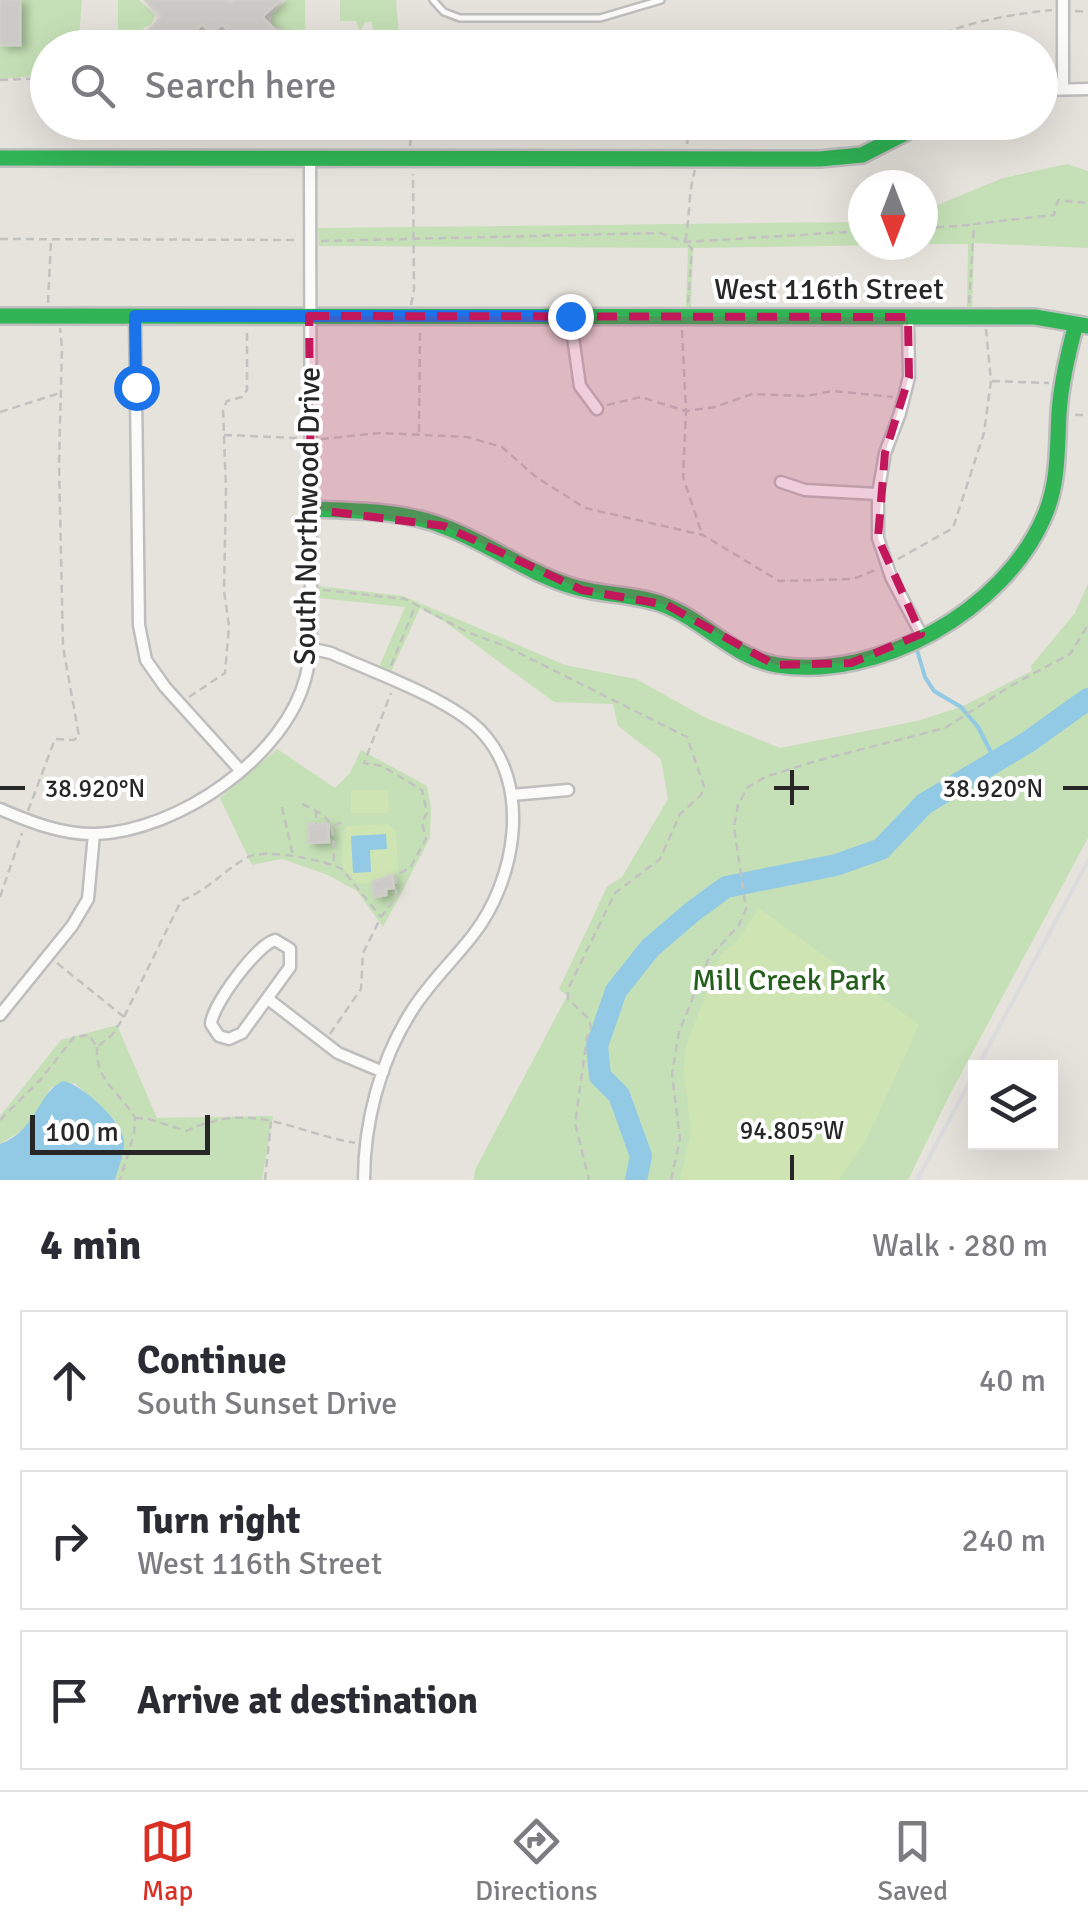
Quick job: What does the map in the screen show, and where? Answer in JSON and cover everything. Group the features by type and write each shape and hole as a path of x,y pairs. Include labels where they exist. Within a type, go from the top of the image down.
{"street":[{"path":"1063,5 1063,89"},
{"path":"1058,89 1088,89"},
{"path":"0,158 820,159 862,155 892,140"},
{"name":"South Northwood Drive","path":"0,809 59,830 94,834 125,831 172,817 210,795 240,770 274,736 293,708 306,676 310,648 310,159"},
{"name":"West 116th Street","path":"0,316 1034,316 1082,325"},
{"path":"135,316 139,625 146,660 240,770"},
{"path":"570,316 580,386 597,409"},
{"path":"908,316 908,377 885,452 878,494 878,538 922,634"},
{"path":"311,509 396,514 444,526 582,590 636,597 667,606 742,654 774,665 809,668 852,663 922,634 977,602 1008,576 1051,502 1059,460 1061,386 1082,325"},
{"path":"781,482 805,490 878,494"},
{"path":"310,648 331,653 459,714 496,748 512,795 510,849 490,909 410,1013 383,1072 366,1144 364,1180"},
{"path":"512,795 568,790"},
{"path":"0,1015 88,899 94,834"},
{"path":"276,940 290,949 293,960 268,999 238,1036 224,1038 213,1028 214,1011 260,948 276,940"},
{"path":"268,999 338,1053 383,1072"}],"lane":[{"path":"433,0 444,12 460,18 600,18 661,0"}],"path":[{"path":"953,30 1005,14 1063,5 1088,12"},
{"path":"0,80 30,79"},
{"path":"412,140 410,309 420,324 419,434"},
{"path":"938,227 1054,216 1058,200 1088,203"},
{"path":"224,435 468,437 502,447 536,478 585,508 703,535 778,580 853,578 953,528 984,433 991,381 986,326 969,309 974,224"},
{"path":"0,239 309,240 660,234 685,242 848,232"},
{"path":"0,897 55,740 74,740 79,736 63,647 62,338 48,301 51,240"},
{"path":"180,704 225,673 229,626 224,591 222,409 247,390 247,316"},
{"path":"991,381 1037,380 1061,386"},
{"path":"597,409 641,398 686,411 715,407 752,394 806,396 833,391 904,398"},
{"path":"0,412 60,393"},
{"path":"311,588 405,598 687,737 704,786 701,795 680,814 660,859 614,893 568,989 568,999 589,1019 591,1027 575,1123 589,1180"},
{"path":"320,1040 329,1035 361,989 363,953 396,897 396,875 410,868 426,839 422,822 427,812 422,790 382,766 364,763 390,696 388,671 417,603"},
{"path":"671,1180 680,1139 672,1074 679,1032 709,958 739,925 746,902 738,862 736,816 743,795 757,781 816,761 930,734 1070,654 1088,625"},
{"path":"302,804 316,809 333,827 334,864"},
{"path":"282,807 293,857"},
{"path":"316,809 316,824"},
{"path":"333,827 342,821"},
{"path":"333,842 341,842"},
{"path":"97,1047 112,1035 124,1017 181,901 204,892 250,856 293,857 334,864 381,917"},
{"path":"48,956 124,1017"},
{"path":"0,1120 42,1078 74,1037 89,1035 97,1047 96,1062 102,1079 134,1118 134,1134 120,1180"},
{"path":"134,1118 186,1131 213,1119 271,1120 310,1133 366,1144"},
{"path":"264,1180 271,1120"}],"highlighted area":[{"path":"309,316 908,317 909,377 885,453 878,538 921,634 851,663 775,665 667,605 582,590 444,526 311,509"}],"green space":[{"path":"20,0 82,0 79,30 30,30 30,76 0,79 0,45 20,45"},
{"path":"118,0 139,0 155,15 152,24 142,30 118,30"},
{"path":"286,0 305,0 305,30 282,30 271,25 271,16"},
{"path":"340,0 396,0 399,30 373,30 372,22 365,22 359,30 356,21 340,21"},
{"path":"1067,164 1088,171 1088,248 974,243 972,310 967,310 968,244 938,244 938,205 1003,178"},
{"path":"848,222 848,246 693,248 691,309 686,309 688,248 319,246 318,228"},
{"name":"Mill Creek Park","path":"1088,584 1088,838 908,1180 474,1180 475,1170 567,996 559,989 607,887 622,877 668,799 661,759 618,726 613,704 554,702 420,608 391,672 379,667 405,607 318,598 318,586 403,596 565,665 636,679 706,718 780,748 917,721 961,707 1032,671 1031,666 1075,613"},
{"path":"277,749 335,788 350,773 361,750 427,786 430,838 383,927 357,891 328,875 282,859 252,865 220,798"},
{"path":"351,790 388,790 389,813 351,813"},
{"path":"388,824 396,831 398,871 392,875 394,888 387,889 386,895 374,897 372,883 358,884 343,868 341,834 348,826"},
{"path":"759,908 919,1025 866,1140 839,1180 680,1180 691,1135 684,1068 686,1047 720,956 738,940"},
{"path":"117,1025 157,1118 273,1116 262,1180 115,1180 121,1132 110,1115 75,1083 51,1087 30,1125 0,1144 0,1116 61,1040"}],"water":[{"path":"386,834 387,849 370,850 371,872 353,873 351,836"},
{"path":"63,1081 100,1105 122,1133 123,1150 115,1180 0,1180 0,1144 22,1130 47,1094"}],"building":[{"path":"0,0 20,0 20,45 0,45"},
{"path":"145,0 226,0 230,4 235,0 280,0 262,17 275,30 228,30 222,24 209,30 202,24 196,30 149,30 162,17"},
{"path":"308,824 328,824 329,842 309,843"},
{"path":"392,875 394,888 386,889 386,895 374,897 372,882"}],"waterway":[{"path":"917,650 934,691 961,707 978,727 996,762"},
{"path":"636,1180 641,1156 619,1095 600,1076 597,1046 616,991 650,948 726,887 836,865 881,849 924,804 1028,742 1088,699"}],"railway":[{"path":"981,1060 1088,861"},
{"path":"917,1180 968,1085"}],"traffic: fast":[{"path":"0,158 820,159 862,155 892,140"},
{"path":"0,316 1035,317 1088,326"},
{"path":"311,509 379,512 429,521 568,585 664,605 761,661 816,667 856,662 896,650 934,632 1000,582 1025,551 1044,517 1052,491 1061,391 1076,324"}],"route":[{"path":"136,387 135,316 570,316"}]}
